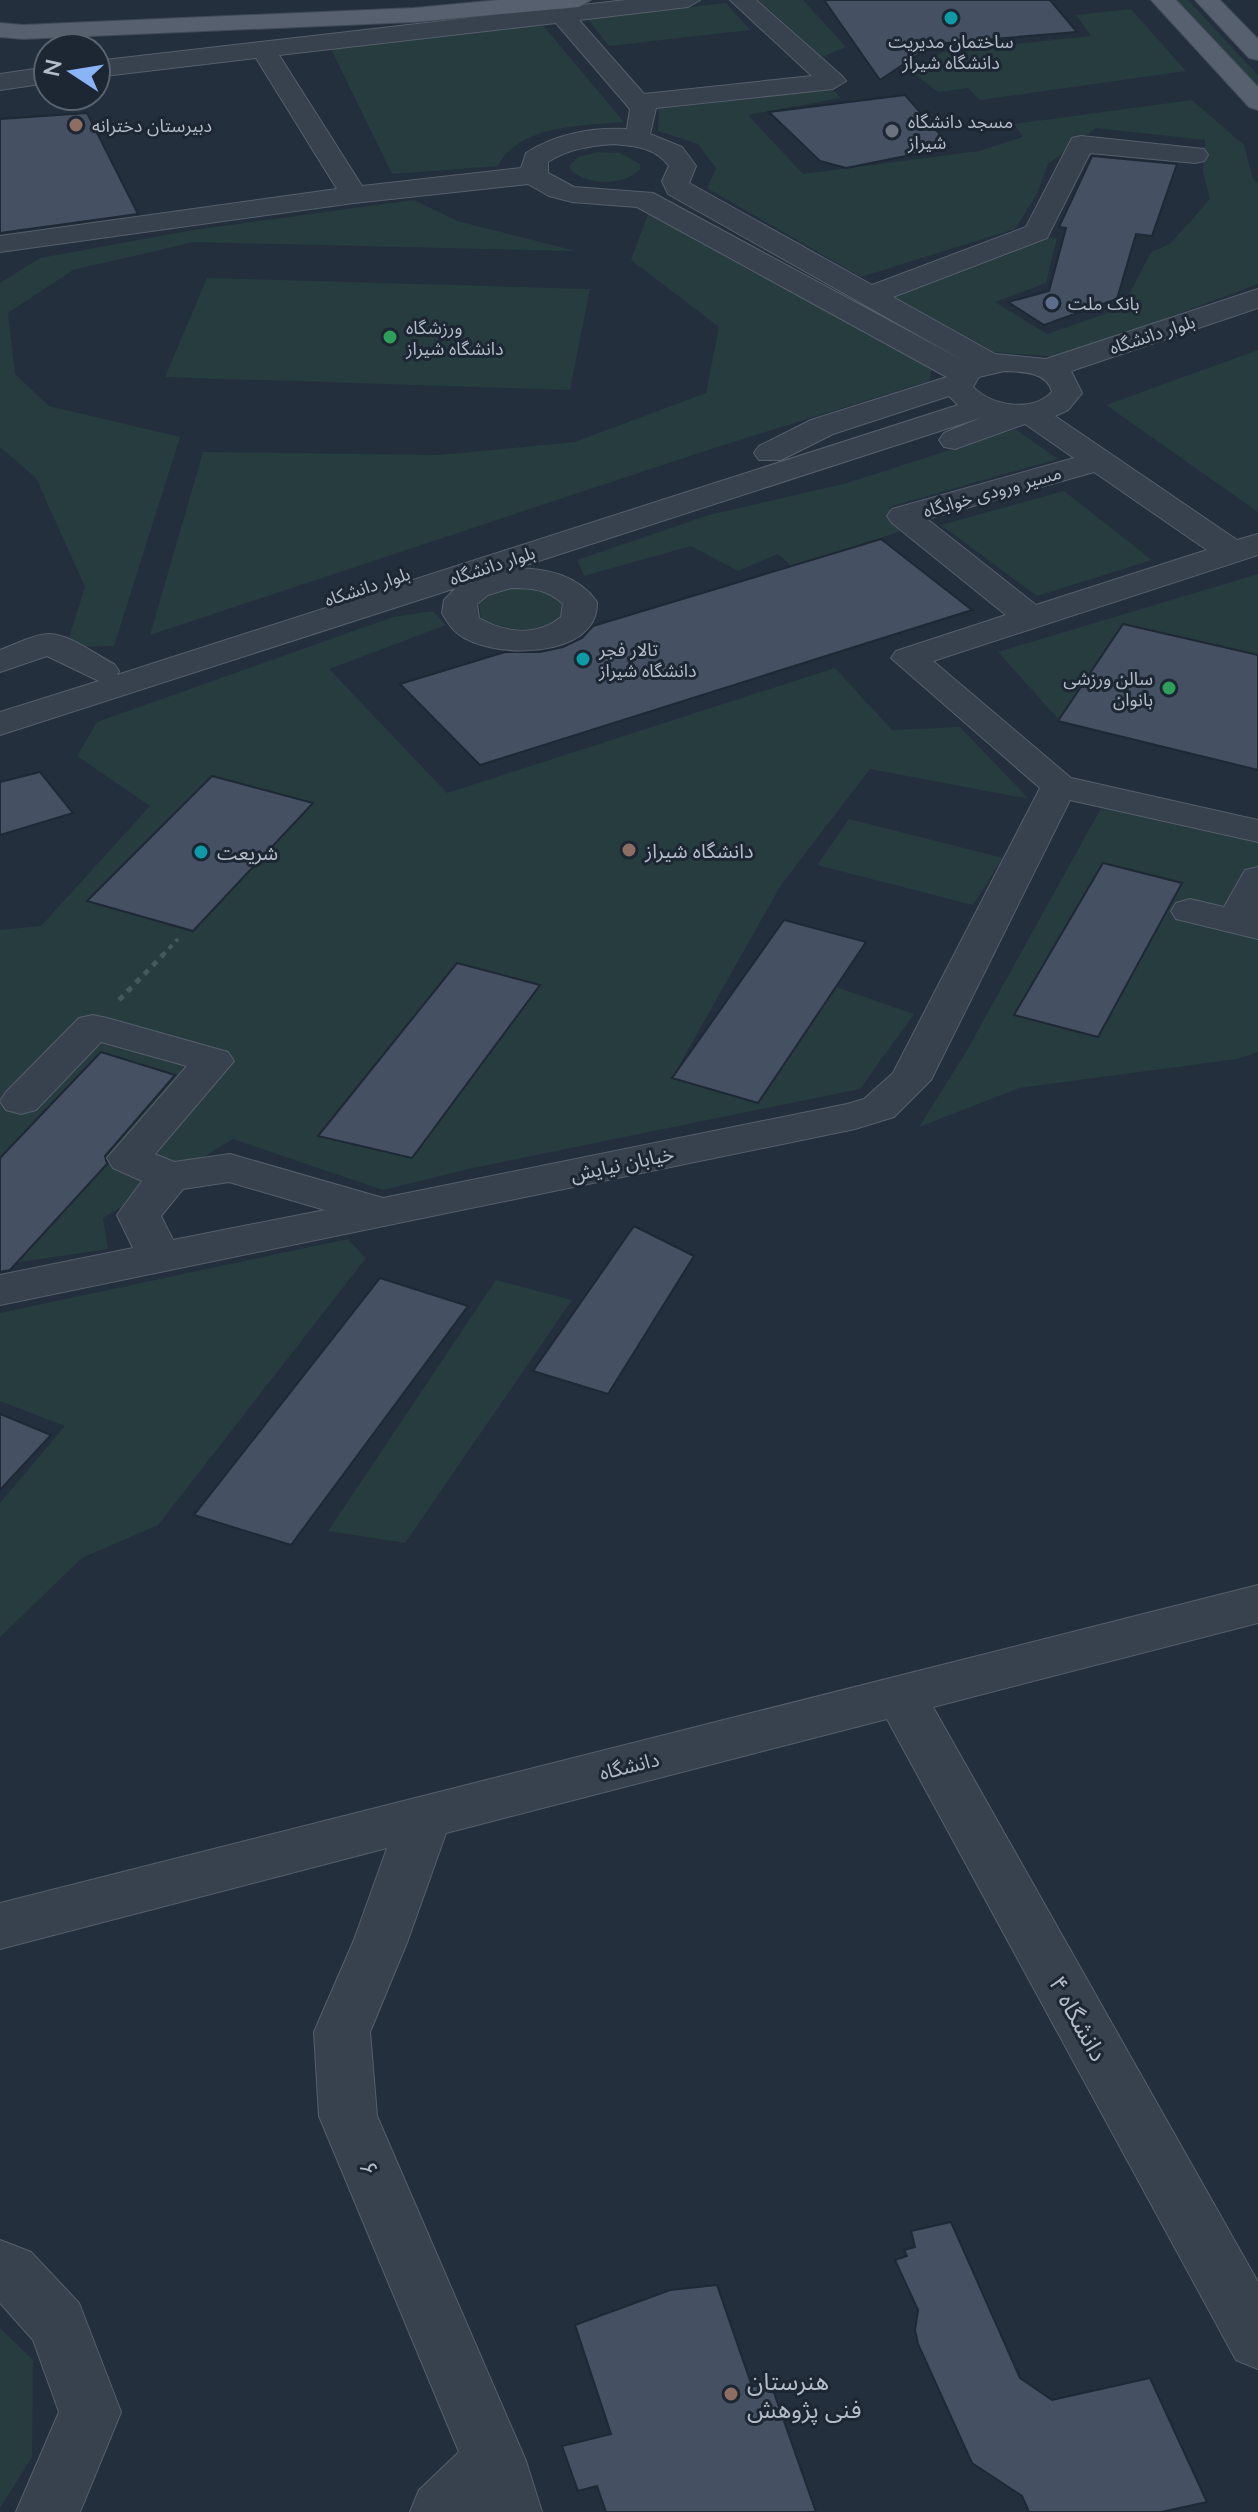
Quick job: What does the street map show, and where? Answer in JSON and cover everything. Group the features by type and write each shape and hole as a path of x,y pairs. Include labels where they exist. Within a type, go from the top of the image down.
{"main road":[{"path":"1207,0 1258,53"},
{"path":"1166,2 1258,102"},
{"path":"0,30 23,32 570,7"}],"street":[{"path":"112,76 570,7 688,0"},
{"path":"639,102 833,81 742,0"},
{"path":"570,7 643,108 638,139"},
{"path":"112,67 265,53"},
{"path":"265,53 354,195"},
{"path":"0,82 32,77"},
{"path":"0,90 32,86"},
{"path":"534,175 535,159 555,146 588,138 638,139 659,145 680,158 683,166 675,181 678,188 869,296 972,384"},
{"path":"869,296 1037,232 1081,144 1195,155"},
{"path":"0,244 354,195 534,175 568,194 643,199 972,384 1048,391 1101,460 1249,546"},
{"path":"0,260 36,239"},
{"name":"بلوار دانشگاه","path":"691,501 841,477 1001,425 1048,391 1254,308"},
{"path":"972,384 1019,363 1048,391 1249,546"},
{"name":"بلوار دانشکاه","path":"0,704 747,464 972,384"},
{"name":"بلوار دانشگاه","path":"0,724 691,501 972,384"},
{"name":"مسیر ورودی خوابگاه","path":"1031,618 903,516 1101,460"},
{"path":"1249,546 908,658 1059,786 1258,831"},
{"path":"0,662 49,644 102,671"},
{"name":"خیابان نیایش","path":"0,1290 855,1116 879,1108 910,1080 1059,786"},
{"path":"1190,911 1247,924 1258,878"},
{"path":"21,1101 93,1027 214,1061 128,1158 169,1177 230,1168 382,1212"},
{"path":"159,1258 139,1215 169,1177"},
{"name":"دانشگاه","path":"0,1926 1258,1604"},
{"name":"۴ دانشگاه","path":"900,1695 1258,2340"},
{"name":"۶","path":"425,1817 381,1940 342,2032 348,2116 502,2487"},
{"path":"0,2267 10,2271 57,2323 90,2412 48,2512"},
{"path":"442,2512 502,2487"}],"path":[{"path":"93,1027 178,939"}],"green space":[{"path":"758,0 803,0 846,47 822,57"},
{"path":"1174,0 1188,0 1258,75 1258,88"},
{"path":"726,3 750,30 609,46 588,19"},
{"path":"1131,9 1186,71 980,100 968,88 938,92 909,70 943,52 1091,36 1076,15"},
{"path":"540,22 624,122 572,127 537,135 508,152 498,166 392,174 331,49"},
{"path":"833,90 841,98 748,115 803,174 979,151 1023,137 1014,124 1192,100 1244,145 1253,179 1258,183 1258,284 1062,357 990,352 887,297 1042,237 1057,238 1046,283 995,302 1047,334 1122,308 1151,252 1170,244 1210,199 1203,171 1205,140 1096,128 1048,164 1036,196 1015,229 861,277 707,188 716,168 698,144 658,131 659,109"},
{"path":"598,152 620,153 640,164 640,169 625,179 606,182 586,179 571,170 569,166 578,157"},
{"path":"414,200 457,221 576,251 194,242 73,270 8,313 15,374 49,406 180,437 114,646 66,647 85,587 36,478 0,447 0,283 40,258 193,230"},
{"path":"649,211 932,369 929,381 714,448 150,635 203,452 440,455 575,442 706,393 719,327 631,260"},
{"path":"207,278 590,289 570,390 165,377"},
{"path":"1258,350 1258,512 1106,405"},
{"path":"1015,429 1058,459 889,507 899,532 792,566 778,554 738,571 691,546 584,576 577,560 709,515 847,483"},
{"path":"1064,491 1152,560 1037,596 941,525"},
{"path":"1258,574 1258,655 1059,720 998,652"},
{"path":"522,587 548,591 563,603 561,615 543,627 530,629 502,627 481,618 479,603 496,591"},
{"path":"433,611 446,625 329,669 447,793 835,668 892,730 960,727 1029,799 870,769 781,885 672,1078 758,1103 836,987 914,1014 860,1089 473,1168 383,1190 233,1139 103,1218 108,1249 0,1265 0,930 41,926 150,806 77,756 97,722 393,617"},
{"path":"1101,808 1258,843 1258,1052 1237,1059 1019,1088 919,1127 966,1052"},
{"path":"849,819 1003,858 973,905 817,865"},
{"path":"348,1239 366,1258 158,1525 82,1558 0,1637 0,1503 65,1426 0,1401 0,1313"},
{"path":"496,1280 572,1300 405,1543 328,1531"},
{"path":"0,2328 33,2360 32,2457 0,2508"}],"building":[{"name":"ساختمان مدیریت دانشگاه شیراز","path":"824,0 1050,0 1077,32 934,44 880,80"},
{"path":"905,95 951,147 846,168 820,161 769,112"},
{"path":"87,113 138,214 0,233 0,119"},
{"path":"1092,156 1177,164 1152,236 1136,234 1117,299 1044,325 1008,302 1049,291 1066,228 1059,227"},
{"path":"881,539 972,610 480,765 400,684 505,652 540,652 563,647 582,638 593,626"},
{"name":"سالن ورزشی بانوان","path":"1123,624 1258,655 1258,770 1058,721"},
{"path":"40,772 73,813 0,835 0,782"},
{"name":"شریعت","path":"212,776 313,803 193,931 87,901"},
{"path":"1103,863 1182,883 1098,1037 1014,1015"},
{"path":"784,920 866,942 758,1103 672,1078"},
{"path":"457,963 540,985 412,1158 318,1136"},
{"path":"101,1052 175,1075 105,1156 107,1164 10,1270 0,1272 0,1158"},
{"path":"634,1226 694,1256 608,1394 533,1371"},
{"path":"380,1278 468,1306 291,1545 194,1515"},
{"path":"0,1414 51,1435 0,1490"},
{"path":"951,2222 1020,2378 1052,2400 1150,2378 1207,2502 1161,2512 1029,2512 1022,2496 972,2463 918,2344 915,2330 918,2310 895,2260 907,2256 904,2250 915,2247 911,2231"},
{"path":"717,2285 752,2386 772,2387 816,2512 606,2512 597,2486 578,2491 562,2446 611,2434 575,2325 670,2290"}],"place":[{"name":"ساختمان مدیریت دانشگاه شیراز","path":"951,18"},
{"name":"دبیرستان دخترانه","path":"76,125"},
{"name":"مسجد دانشگاه شیراز","path":"892,131"},
{"name":"بانک ملت","path":"1052,303"},
{"name":"ورزشگاه دانشگاه شیراز","path":"390,337"},
{"name":"تالار فجر دانشگاه شیراز","path":"583,659"},
{"name":"سالن ورزشی بانوان","path":"1169,688"},
{"name":"دانشگاه شیراز","path":"629,850"},
{"name":"شریعت","path":"201,852"},
{"name":"هنرستان فنی پژوهش","path":"731,2394"}]}
